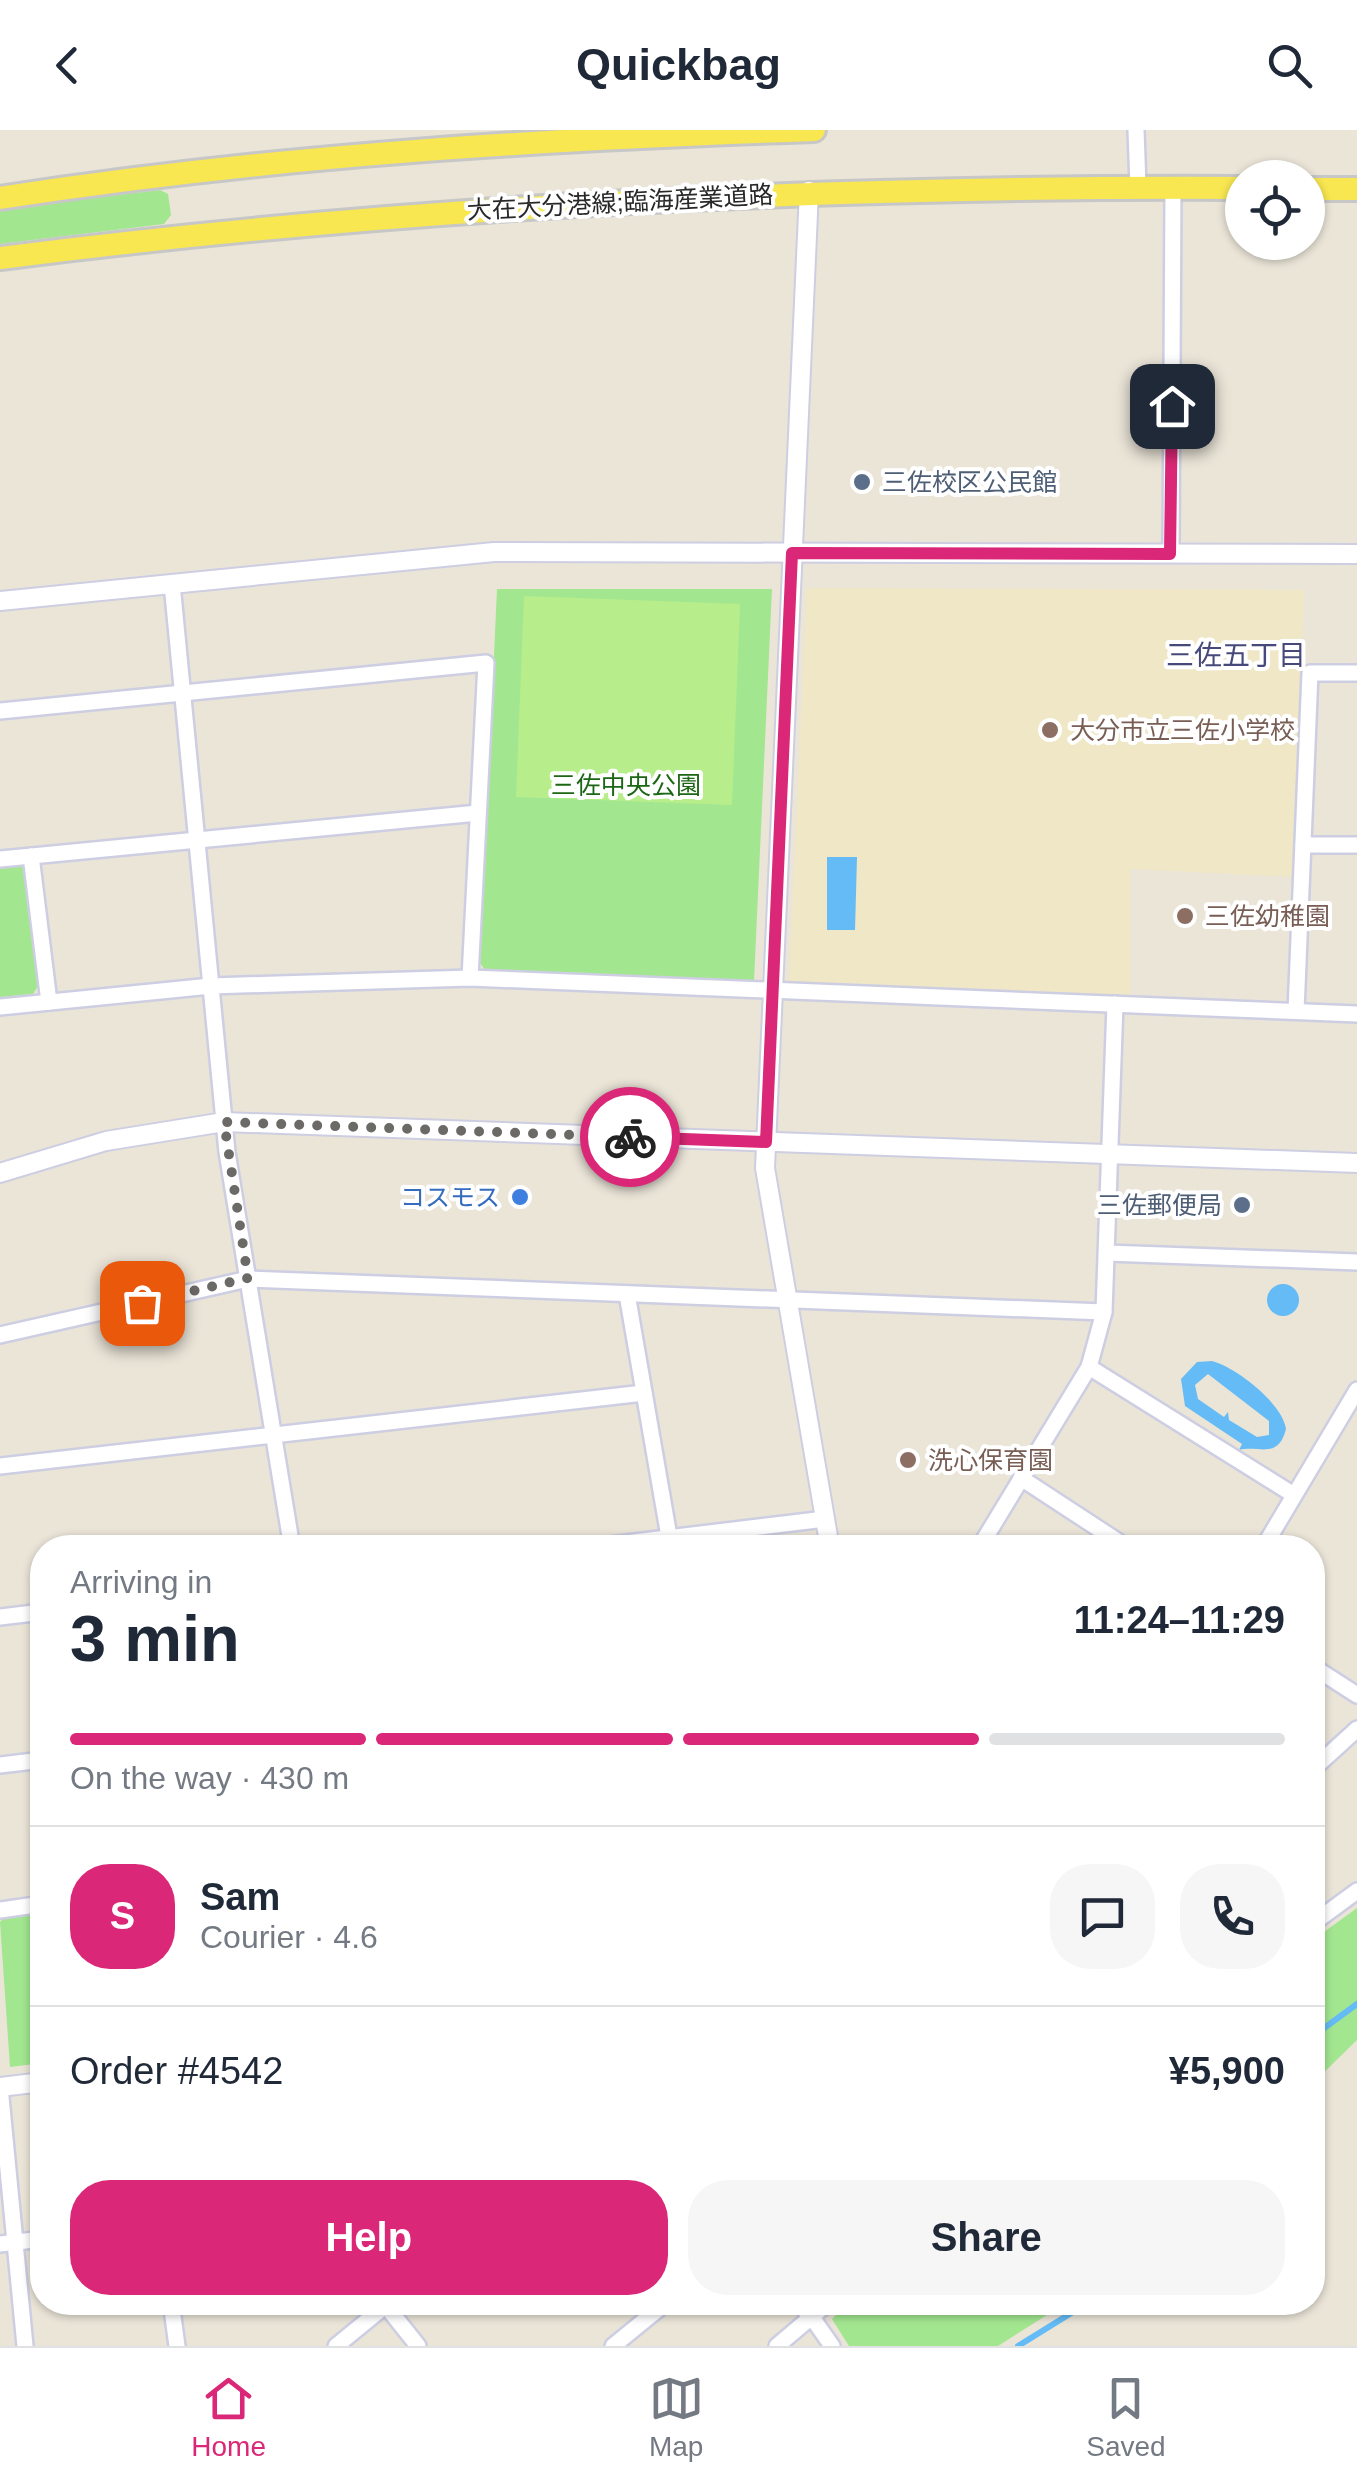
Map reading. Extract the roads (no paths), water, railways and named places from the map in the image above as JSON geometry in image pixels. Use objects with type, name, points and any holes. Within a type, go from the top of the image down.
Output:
[{"type":"main road","points":[[0,198],[119,180],[402,152],[621,136],[814,130]]},
{"type":"main road","name":"大在大分港線;臨海産業道路","points":[[0,258],[217,231],[482,208],[809,191],[1225,188]]},
{"type":"main road","points":[[1325,188],[1357,189]]},
{"type":"street","points":[[1136,130],[1138,188]]},
{"type":"street","points":[[1170,554],[1173,188]]},
{"type":"street","points":[[809,191],[765,1168],[828,1535]]},
{"type":"street","points":[[0,601],[494,552],[1357,554]]},
{"type":"street","points":[[172,584],[224,1122],[290,1535]]},
{"type":"street","points":[[0,711],[486,663],[470,978]]},
{"type":"street","points":[[1296,1011],[1310,674],[1357,673]]},
{"type":"street","points":[[0,858],[478,812]]},
{"type":"street","points":[[1303,845],[1357,845]]},
{"type":"street","points":[[31,856],[50,1002]]},
{"type":"street","points":[[0,1006],[211,986],[470,978],[1357,1014]]},
{"type":"street","points":[[987,1535],[1089,1367],[1104,1312],[1115,1004]]},
{"type":"street","points":[[0,1173],[106,1141],[224,1122],[1357,1163]]},
{"type":"street","points":[[1106,1253],[1357,1262]]},
{"type":"street","points":[[0,1336],[248,1278],[1104,1312]]},
{"type":"street","points":[[627,1294],[670,1535]]},
{"type":"street","points":[[1089,1367],[1294,1495]]},
{"type":"street","points":[[1271,1535],[1357,1390]]},
{"type":"street","points":[[0,1466],[644,1393]]},
{"type":"street","points":[[1021,1478],[1108,1535]]},
{"type":"street","points":[[718,1535],[825,1519]]},
{"type":"street","points":[[0,1617],[30,1613]]},
{"type":"street","points":[[1325,1674],[1357,1695]]},
{"type":"street","points":[[1325,1758],[1357,1729]]},
{"type":"street","points":[[0,1765],[30,1761]]},
{"type":"street","points":[[1325,1914],[1357,1891]]},
{"type":"street","points":[[0,1910],[30,1906]]},
{"type":"street","points":[[25,2346],[8,2243],[0,2087],[30,2083]]},
{"type":"street","points":[[173,2315],[177,2346]]},
{"type":"street","points":[[336,2346],[373,2315]]},
{"type":"street","points":[[394,2315],[418,2346]]},
{"type":"street","points":[[613,2346],[651,2315]]},
{"type":"street","points":[[778,2346],[801,2315]]},
{"type":"street","points":[[810,2315],[832,2346]]},
{"type":"water","points":[[827,857],[857,857],[855,930],[827,930]]},
{"type":"water","points":[[1283,1284],[1294,1289],[1299,1300],[1294,1311],[1283,1316],[1272,1311],[1267,1300],[1272,1289]]},
{"type":"water","points":[[1197,1362],[1222,1365],[1268,1398],[1286,1429],[1278,1445],[1239,1450],[1242,1444],[1185,1406],[1181,1379]],"holes":[[[1208,1374],[1269,1421],[1269,1435],[1257,1437],[1229,1420],[1228,1412],[1224,1417],[1198,1399],[1195,1385]]]},
{"type":"waterway","points":[[1325,2027],[1357,2004]]},
{"type":"waterway","points":[[1018,2346],[1068,2315]]},
{"type":"place","name":"三佐校区公民館","points":[[862,482]]},
{"type":"place","name":"大分市立三佐小学校","points":[[1050,730]]},
{"type":"place","name":"三佐幼稚園","points":[[1185,916]]},
{"type":"place","name":"コスモス","points":[[520,1197]]},
{"type":"place","name":"三佐郵便局","points":[[1242,1205]]},
{"type":"place","name":"洗心保育園","points":[[908,1460]]},
{"type":"district","name":"三佐五丁目","points":[[1236,655]]},
{"type":"park label","name":"三佐中央公園","points":[[626,785]]}]
